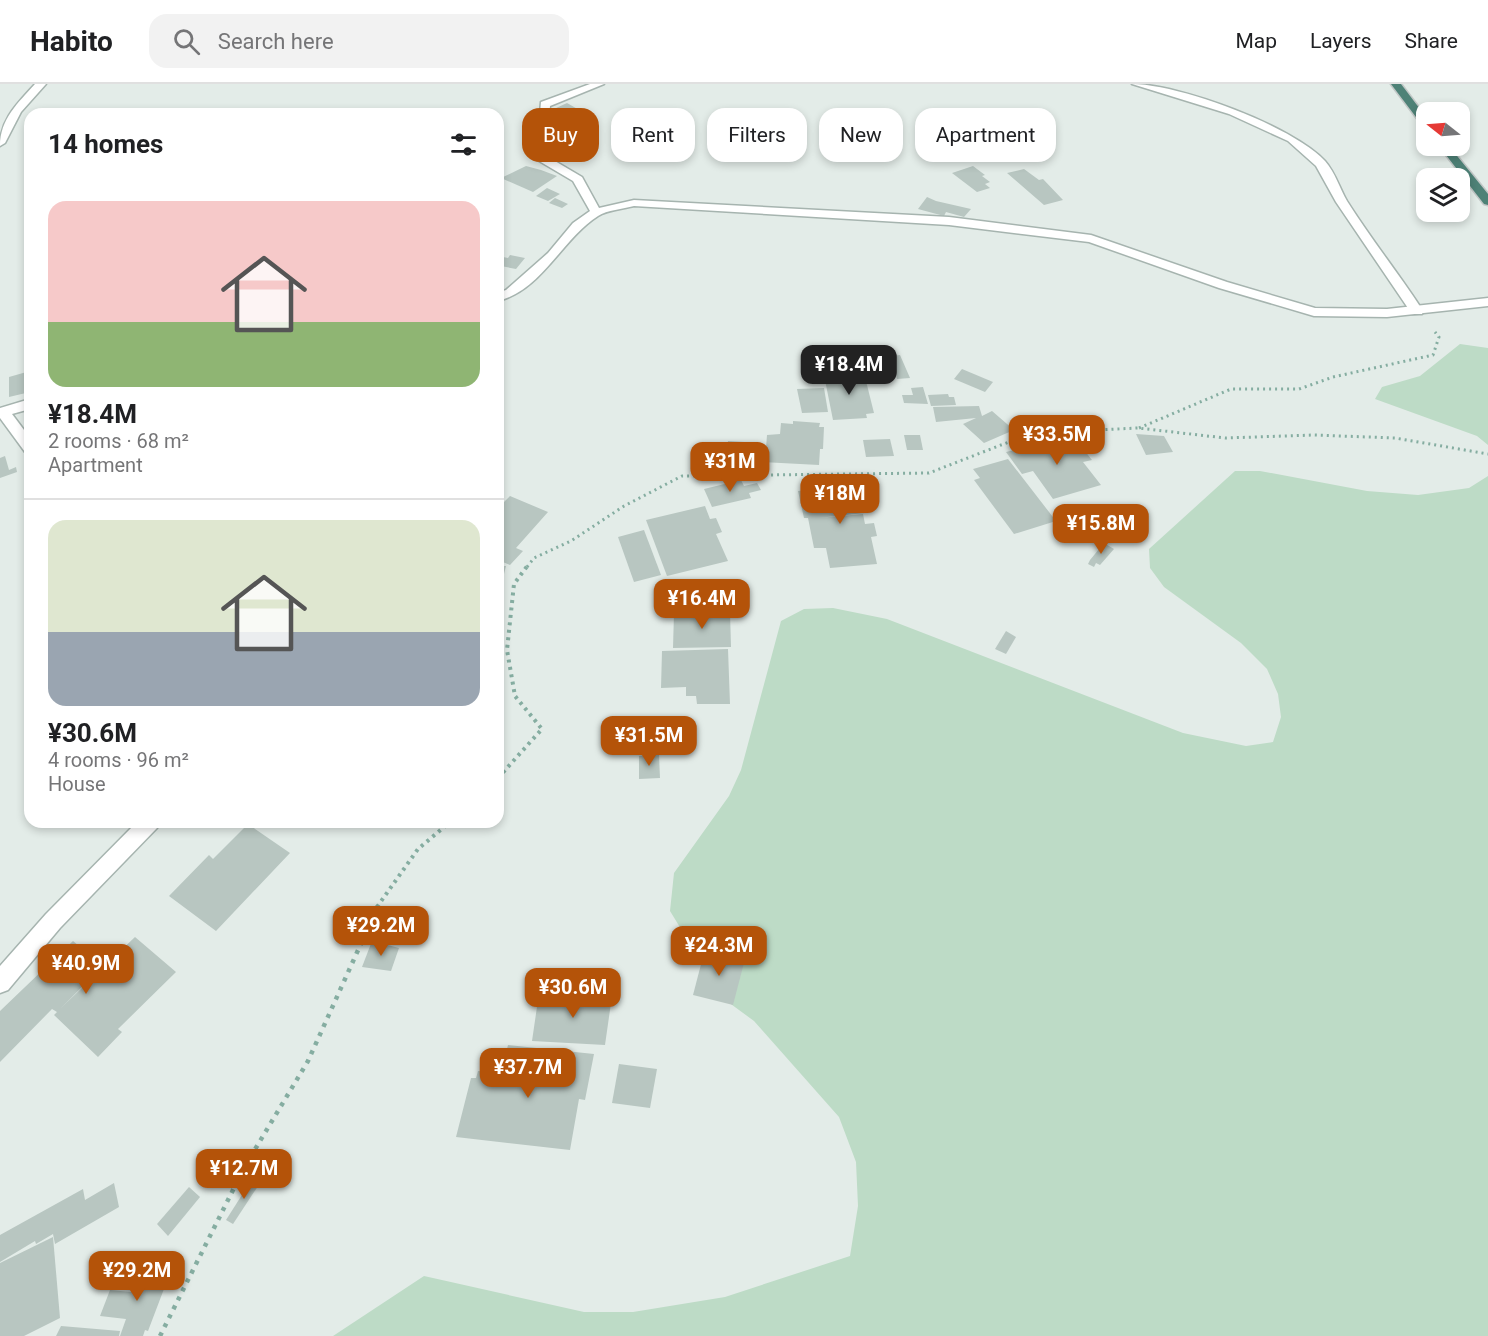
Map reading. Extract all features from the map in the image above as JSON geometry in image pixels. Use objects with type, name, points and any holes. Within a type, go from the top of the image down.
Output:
[{"type":"highway","points":[[1396,84],[1416,110]]},
{"type":"highway","points":[[1411,84],[1411,103]]},
{"type":"highway","points":[[1452,156],[1488,202]]},
{"type":"street","points":[[0,142],[16,111],[40,84]]},
{"type":"street","points":[[596,212],[578,178],[538,156],[536,140],[544,124],[545,104],[599,84]]},
{"type":"street","points":[[1137,84],[1233,112],[1292,139],[1321,164],[1342,202],[1417,311]]},
{"type":"street","points":[[504,295],[511,293],[552,256],[577,226],[596,212],[634,203],[960,223],[1091,239],[1223,285],[1314,312],[1417,311],[1488,302]]},
{"type":"street","points":[[24,406],[2,412],[24,440]]},
{"type":"street","points":[[0,982],[53,921],[144,828]]},
{"type":"path","points":[[1138,428],[1232,390],[1299,389],[1333,377],[1433,355],[1439,338],[1417,311]]},
{"type":"path","points":[[504,771],[542,729],[515,696],[507,650],[514,584],[534,558],[571,541],[624,506],[682,476],[929,473],[1032,433],[1138,428],[1225,438],[1314,435],[1395,438],[1488,454]]},
{"type":"path","points":[[160,1336],[245,1166],[308,1061],[374,911],[418,849],[443,828]]},
{"type":"green space","points":[[1460,344],[1488,348],[1488,445],[1477,436],[1375,399],[1382,387],[1420,376]]},
{"type":"green space","points":[[1235,471],[1260,471],[1367,491],[1418,495],[1469,488],[1488,476],[1488,1336],[333,1336],[424,1276],[584,1312],[633,1312],[725,1297],[850,1256],[858,1206],[856,1162],[839,1117],[754,1021],[724,999],[670,911],[674,873],[729,796],[741,770],[781,621],[804,609],[833,608],[887,619],[1183,733],[1246,746],[1273,742],[1281,717],[1278,694],[1267,669],[1241,643],[1164,587],[1150,568],[1149,549]]},
{"type":"building","points":[[567,103],[576,108],[556,108]]},
{"type":"building","points":[[526,166],[557,176],[533,192],[504,179],[504,177]]},
{"type":"building","points":[[973,166],[985,175],[982,176],[990,182],[985,184],[990,188],[977,192],[952,173]]},
{"type":"building","points":[[1024,169],[1039,180],[1043,179],[1063,200],[1044,205],[1007,173]]},
{"type":"building","points":[[547,188],[560,194],[548,201],[536,196]]},
{"type":"building","points":[[927,197],[971,209],[964,217],[946,212],[944,216],[918,209]]},
{"type":"building","points":[[555,198],[568,204],[562,208],[549,203]]},
{"type":"building","points":[[510,255],[525,258],[516,269],[504,267],[504,257],[508,258]]},
{"type":"building","points":[[900,355],[910,378],[897,379],[896,375],[868,379],[857,361]]},
{"type":"building","points":[[962,369],[993,382],[985,392],[954,379]]},
{"type":"building","points":[[24,373],[24,393],[9,397],[9,377]]},
{"type":"building","points":[[864,373],[874,413],[866,414],[867,418],[833,420],[824,375]]},
{"type":"building","points":[[923,387],[928,404],[904,403],[902,395],[913,395],[911,388]]},
{"type":"building","points":[[824,388],[828,412],[802,413],[797,389]]},
{"type":"building","points":[[948,394],[949,397],[954,397],[956,405],[931,406],[928,395]]},
{"type":"building","points":[[979,406],[982,416],[992,411],[1014,430],[984,443],[963,424],[976,418],[936,422],[933,407]]},
{"type":"building","points":[[793,421],[820,423],[819,427],[824,427],[823,449],[820,449],[819,465],[760,462],[762,448],[766,448],[767,435],[780,434],[781,423],[793,424]]},
{"type":"building","points":[[1136,434],[1164,436],[1173,452],[1146,455]]},
{"type":"building","points":[[904,435],[920,435],[923,450],[907,450]]},
{"type":"building","points":[[1072,435],[1092,460],[1083,462],[1101,485],[1053,499],[1033,471],[1022,474],[1006,452]]},
{"type":"building","points":[[890,439],[894,456],[866,457],[863,440]]},
{"type":"building","points":[[728,441],[744,442],[742,458],[735,458],[734,467],[725,467]]},
{"type":"building","points":[[5,456],[9,470],[16,467],[17,472],[0,478],[0,458]]},
{"type":"building","points":[[1008,459],[1056,521],[1014,534],[974,480],[980,478],[973,469]]},
{"type":"building","points":[[741,480],[744,486],[757,483],[761,490],[749,493],[751,498],[712,507],[704,489]]},
{"type":"building","points":[[857,482],[865,513],[818,518],[863,514],[865,524],[874,523],[877,536],[871,537],[877,564],[830,568],[826,548],[814,548],[808,518],[804,518],[798,491],[833,488],[832,484]]},
{"type":"building","points":[[510,496],[548,512],[516,548],[523,551],[510,565],[504,562],[504,502]]},
{"type":"building","points":[[705,506],[710,519],[716,518],[722,532],[716,534],[728,561],[667,576],[646,520]]},
{"type":"building","points":[[644,530],[661,575],[634,582],[618,537]]},
{"type":"building","points":[[1104,543],[1114,549],[1100,565],[1096,563],[1094,567],[1088,564],[1090,560]]},
{"type":"building","points":[[730,612],[731,647],[673,648],[674,613]]},
{"type":"building","points":[[1006,631],[1016,637],[1006,654],[995,649]]},
{"type":"building","points":[[728,649],[730,704],[697,704],[696,696],[686,696],[686,687],[661,688],[662,651]]},
{"type":"building","points":[[659,755],[660,778],[639,779],[639,756]]},
{"type":"building","points":[[244,828],[254,828],[290,853],[216,931],[169,896],[209,855],[213,859]]},
{"type":"building","points":[[135,937],[176,972],[118,1029],[122,1032],[98,1057],[54,1015],[57,1012],[52,1009],[0,1062],[0,1011],[73,941],[103,966],[61,1008]]},
{"type":"building","points":[[372,941],[399,948],[391,971],[362,967]]},
{"type":"building","points":[[705,949],[745,959],[733,1005],[693,995]]},
{"type":"building","points":[[548,993],[612,996],[605,1045],[532,1041],[538,1000],[547,1000]]},
{"type":"building","points":[[508,1045],[594,1054],[585,1100],[579,1099],[570,1150],[456,1137],[471,1078],[476,1078],[478,1071],[501,1073]]},
{"type":"building","points":[[619,1064],[657,1069],[650,1108],[612,1103]]},
{"type":"building","points":[[254,1176],[262,1180],[233,1224],[226,1220]]},
{"type":"building","points":[[114,1183],[119,1207],[55,1244],[53,1234],[36,1244],[35,1241],[0,1262],[0,1235],[83,1189],[85,1200]]},
{"type":"building","points":[[189,1187],[200,1197],[168,1236],[157,1224]]},
{"type":"building","points":[[53,1237],[60,1318],[24,1336],[0,1336],[0,1263]]},
{"type":"building","points":[[140,1267],[166,1271],[162,1281],[167,1281],[148,1331],[145,1330],[143,1336],[120,1336],[126,1319],[100,1316],[110,1290],[131,1292]]},
{"type":"building","points":[[61,1326],[120,1331],[119,1336],[56,1336]]}]
